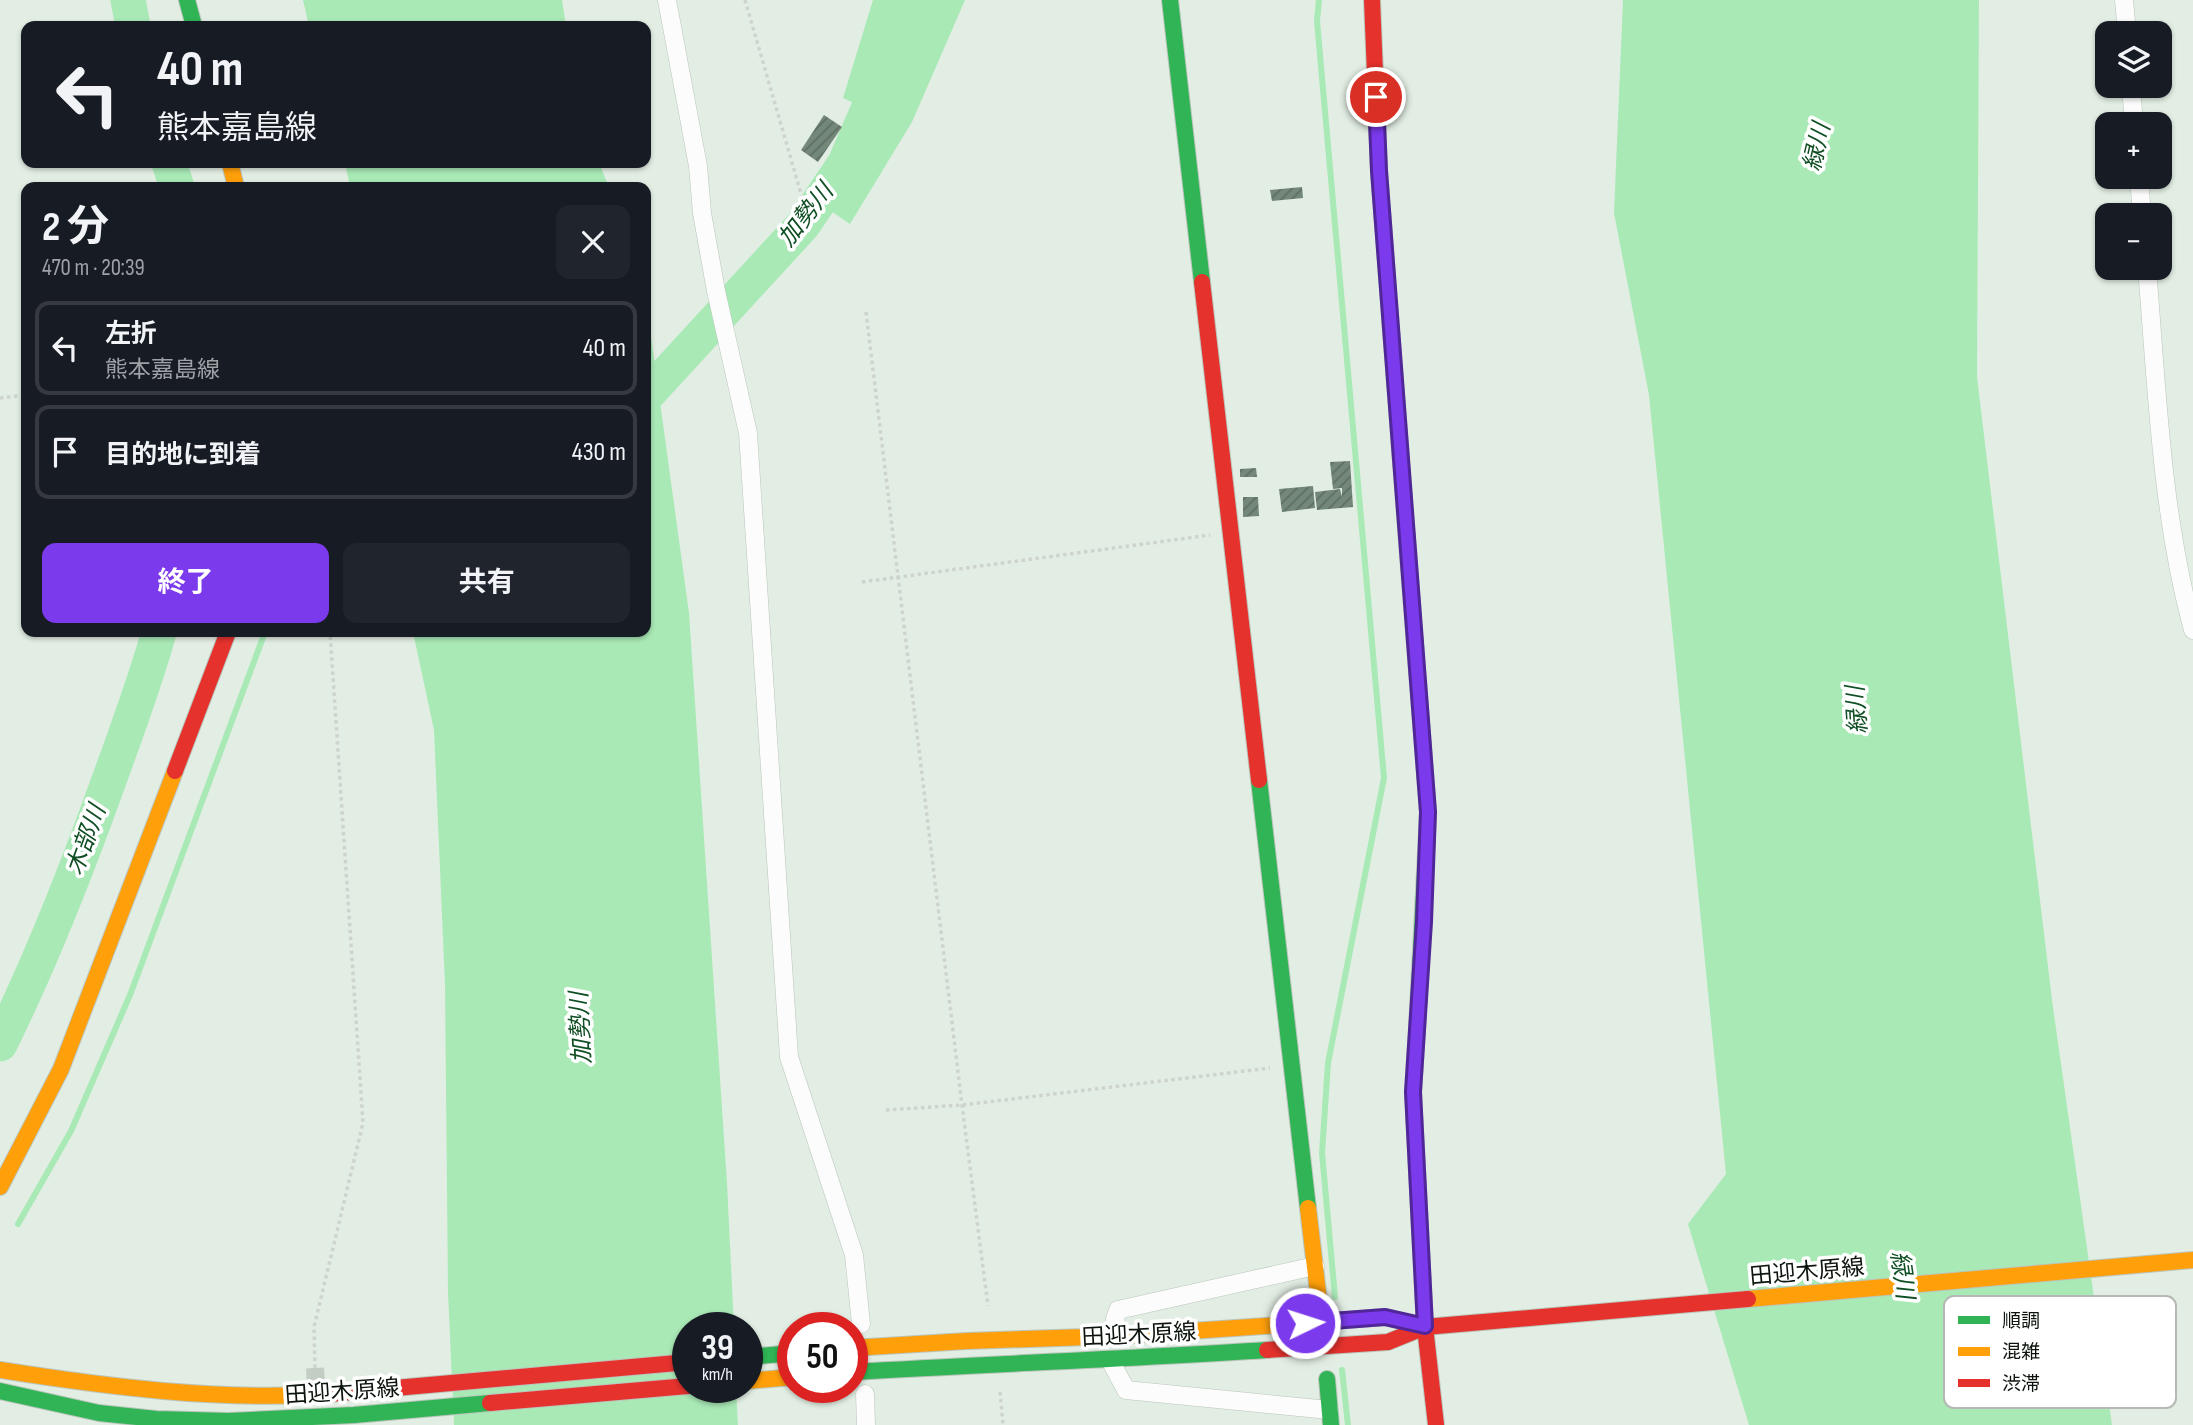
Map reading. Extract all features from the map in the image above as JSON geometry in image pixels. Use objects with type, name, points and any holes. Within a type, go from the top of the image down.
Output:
[{"type":"main road","points":[[187,0],[193,21]]},
{"type":"main road","points":[[1170,0],[1319,1301]]},
{"type":"main road","points":[[1372,0],[1379,171],[1428,812],[1413,1092],[1425,1326],[1436,1425]]},
{"type":"main road","points":[[0,1187],[61,1069],[226,637]]},
{"type":"main road","name":"田迎木原線","points":[[868,1347],[1118,1336],[1385,1317],[1425,1326],[2193,1260]]},
{"type":"main road","name":"田迎木原線","points":[[868,1371],[1110,1360],[1388,1342],[1425,1326]]},
{"type":"main road","name":"田迎木原線","points":[[0,1370],[116,1388],[254,1396],[324,1394],[672,1363]]},
{"type":"main road","points":[[1327,1379],[1330,1418]]},
{"type":"main road","name":"田迎木原線","points":[[0,1391],[99,1413],[156,1419],[296,1419],[672,1387]]},
{"type":"street","points":[[667,0],[698,166],[702,213],[714,278],[748,433],[789,1057],[854,1255],[860,1312]]},
{"type":"street","points":[[2124,0],[2126,21]]},
{"type":"street","points":[[2148,280],[2169,523],[2193,630]]},
{"type":"street","points":[[1118,1336],[1115,1319],[1118,1310],[1315,1266]]},
{"type":"street","points":[[1110,1360],[1126,1390],[1330,1418]]},
{"type":"street","points":[[865,1403],[866,1425]]},
{"type":"path","points":[[745,0],[806,211]]},
{"type":"path","points":[[866,312],[988,1306]]},
{"type":"path","points":[[0,398],[21,396]]},
{"type":"path","points":[[862,582],[1231,532]]},
{"type":"path","points":[[315,1368],[314,1327],[363,1123],[330,637]]},
{"type":"path","points":[[886,1110],[962,1105],[1293,1065]]},
{"type":"path","points":[[1000,1392],[1003,1425]]},
{"type":"water","points":[[303,0],[562,0],[565,21],[308,21]]},
{"type":"water","points":[[873,0],[965,0],[912,122],[850,224],[822,205],[873,128],[871,111],[843,98]]},
{"type":"water","name":"緑川","points":[[1623,0],[1979,0],[1977,377],[2052,1000],[2094,1296],[1944,1296],[1944,1408],[2110,1408],[2112,1425],[1749,1425],[1688,1224],[1726,1174],[1649,395],[1614,213]]},
{"type":"water","points":[[346,168],[601,168],[607,182],[349,182]]},
{"type":"water","points":[[651,336],[689,613],[733,1312],[672,1312],[672,1403],[737,1403],[738,1425],[454,1425],[448,1292],[445,985],[434,730],[414,637],[651,637]]},
{"type":"building","points":[[824,115],[842,127],[818,162],[801,150]]},
{"type":"building","points":[[1302,187],[1303,198],[1272,201],[1270,190]]},
{"type":"building","points":[[1350,461],[1353,507],[1317,510],[1315,492],[1340,489],[1342,497],[1342,488],[1333,489],[1330,462]]},
{"type":"building","points":[[1256,468],[1257,477],[1240,477],[1240,469]]},
{"type":"building","points":[[1313,486],[1315,508],[1282,512],[1279,489]]},
{"type":"building","points":[[1243,497],[1258,497],[1259,516],[1243,517]]},
{"type":"waterway","name":"木部川","points":[[128,0],[132,21]]},
{"type":"waterway","name":"加勢川","points":[[651,391],[803,225],[845,163],[915,0]]},
{"type":"waterway","points":[[1319,0],[1317,21],[1384,778],[1328,1063],[1322,1153],[1335,1297]]},
{"type":"waterway","name":"木部川","points":[[171,168],[175,182]]},
{"type":"waterway","name":"木部川","points":[[0,1044],[71,882],[135,708],[158,637]]},
{"type":"waterway","points":[[18,1224],[71,1131],[130,995],[263,637]]},
{"type":"waterway","points":[[1342,1370],[1348,1425]]},
{"type":"tunnel","points":[[315,1368],[317,1404]]},
{"type":"traffic: fast","points":[[187,0],[193,21]]},
{"type":"traffic: fast","points":[[1170,0],[1202,282]]},
{"type":"traffic: fast","points":[[1409,567],[1428,812],[1417,1029]]},
{"type":"traffic: fast","points":[[1259,780],[1308,1208]]},
{"type":"traffic: fast","points":[[868,1371],[1267,1350]]},
{"type":"traffic: fast","points":[[763,1356],[777,1354]]},
{"type":"traffic: fast","points":[[1327,1379],[1331,1425]]},
{"type":"traffic: fast","points":[[0,1391],[99,1413],[156,1419],[228,1421],[354,1415],[490,1403]]},
{"type":"traffic: slow","points":[[231,168],[235,182]]},
{"type":"traffic: slow","points":[[0,1187],[61,1069],[175,771]]},
{"type":"traffic: slow","points":[[1308,1208],[1319,1301]]},
{"type":"traffic: slow","points":[[1748,1299],[2193,1260]]},
{"type":"traffic: slow","points":[[868,1347],[1118,1336],[1279,1325]]},
{"type":"traffic: slow","points":[[0,1370],[163,1391],[246,1396],[328,1394]]},
{"type":"traffic: slow","points":[[763,1380],[777,1378]]},
{"type":"traffic: jam","points":[[1372,0],[1379,171],[1409,567]]},
{"type":"traffic: jam","points":[[1202,282],[1259,780]]},
{"type":"traffic: jam","points":[[175,771],[226,637]]},
{"type":"traffic: jam","points":[[1417,1029],[1413,1092],[1425,1327],[1436,1425]]},
{"type":"traffic: jam","points":[[1267,1350],[1388,1342],[1425,1327],[1748,1299]]},
{"type":"traffic: jam","points":[[1279,1325],[1385,1317],[1425,1327]]},
{"type":"traffic: jam","points":[[328,1394],[672,1363]]},
{"type":"traffic: jam","points":[[490,1403],[672,1387]]},
{"type":"route","points":[[1305,1323],[1385,1317],[1425,1326],[1413,1092],[1428,812],[1379,171],[1376,97]]}]
